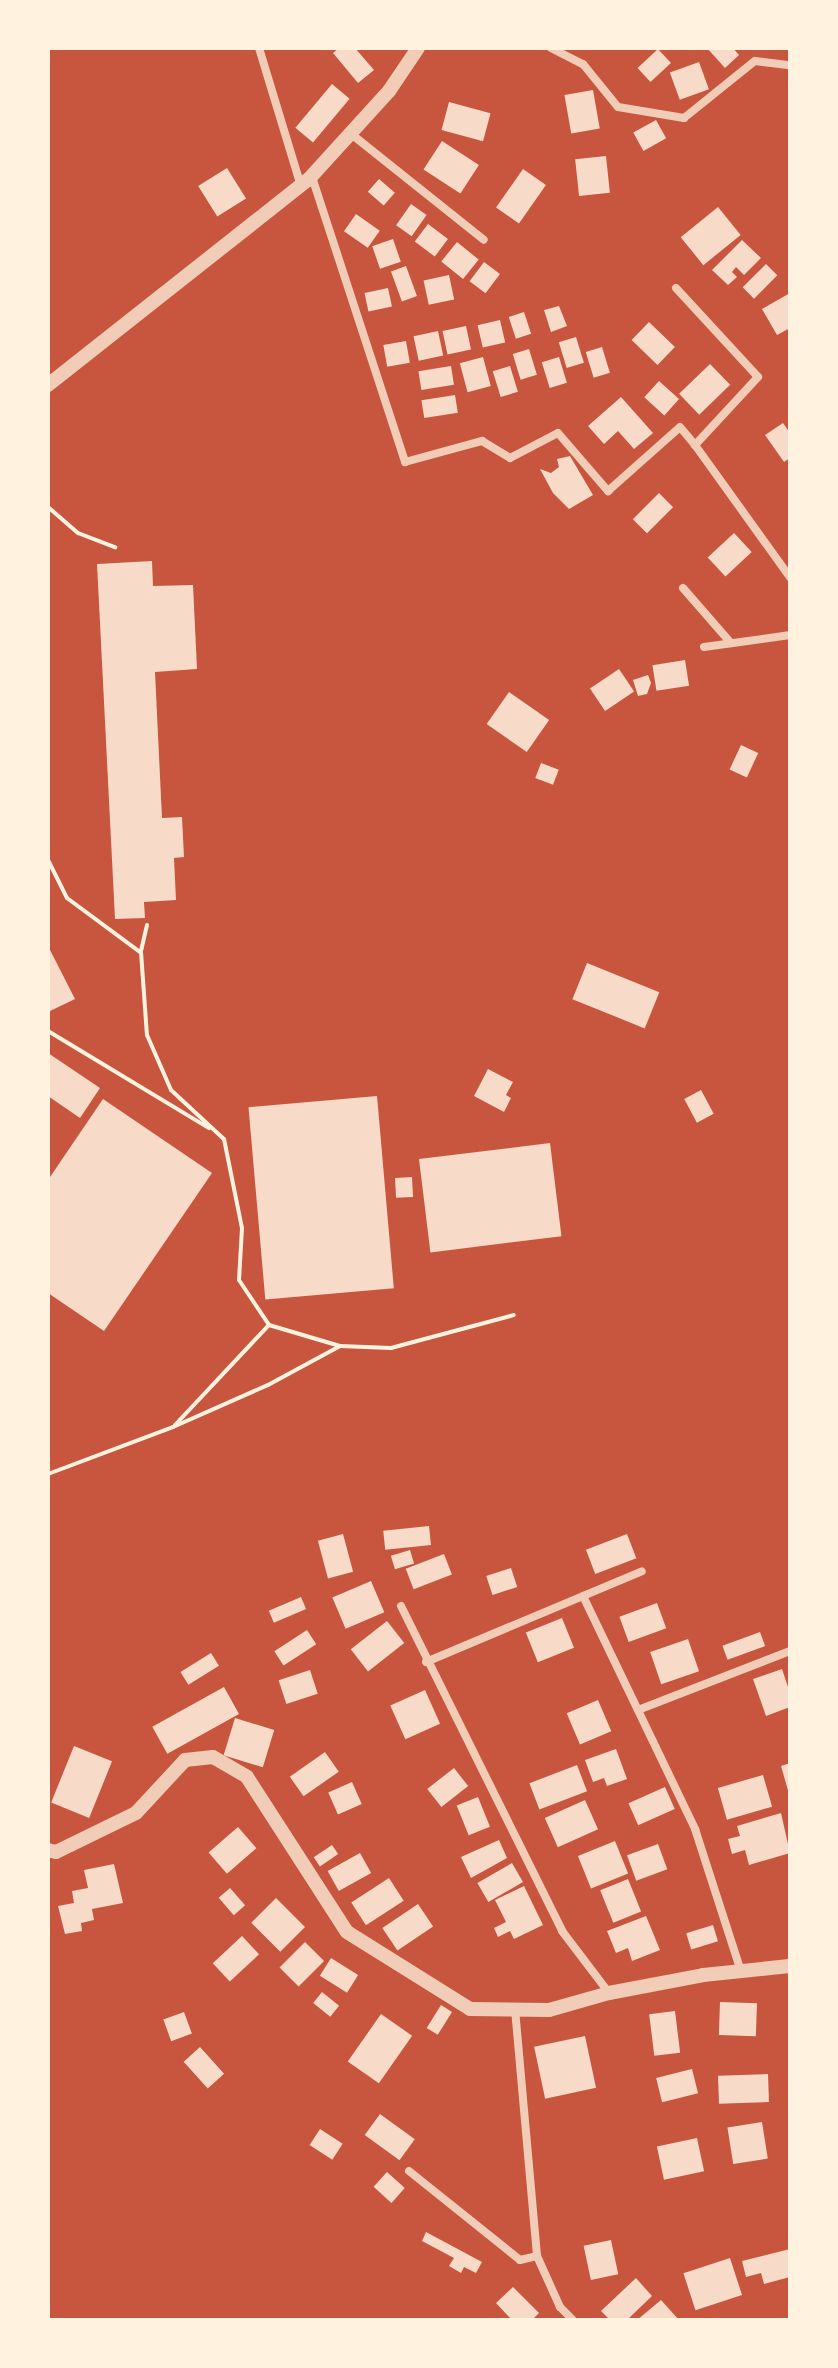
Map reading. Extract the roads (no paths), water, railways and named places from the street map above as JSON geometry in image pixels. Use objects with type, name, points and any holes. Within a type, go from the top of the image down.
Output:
[{"type":"street","points":[[259,48],[405,462],[482,441],[510,458],[558,433],[608,491],[680,427],[790,577]]},
{"type":"street","points":[[48,385],[306,181],[389,91],[418,48]]},
{"type":"street","points":[[551,48],[583,64],[618,107],[684,118],[755,61],[790,65]]},
{"type":"street","points":[[350,133],[484,240]]},
{"type":"street","points":[[676,288],[758,377],[695,445]]},
{"type":"street","points":[[683,588],[731,643]]},
{"type":"street","points":[[704,647],[790,635]]},
{"type":"street","points":[[426,1662],[642,1571]]},
{"type":"street","points":[[583,1596],[695,1829],[741,1971]]},
{"type":"street","points":[[401,1606],[426,1662],[471,1743],[562,1931],[609,1993]]},
{"type":"street","points":[[638,1710],[790,1651]]},
{"type":"street","points":[[48,1850],[56,1852],[136,1813],[185,1760],[213,1757],[247,1777],[347,1932],[470,2009],[549,2010],[609,1993],[790,1966]]},
{"type":"street","points":[[515,2009],[537,2256],[560,2307],[573,2320]]},
{"type":"street","points":[[409,2171],[520,2260],[537,2256]]}]
